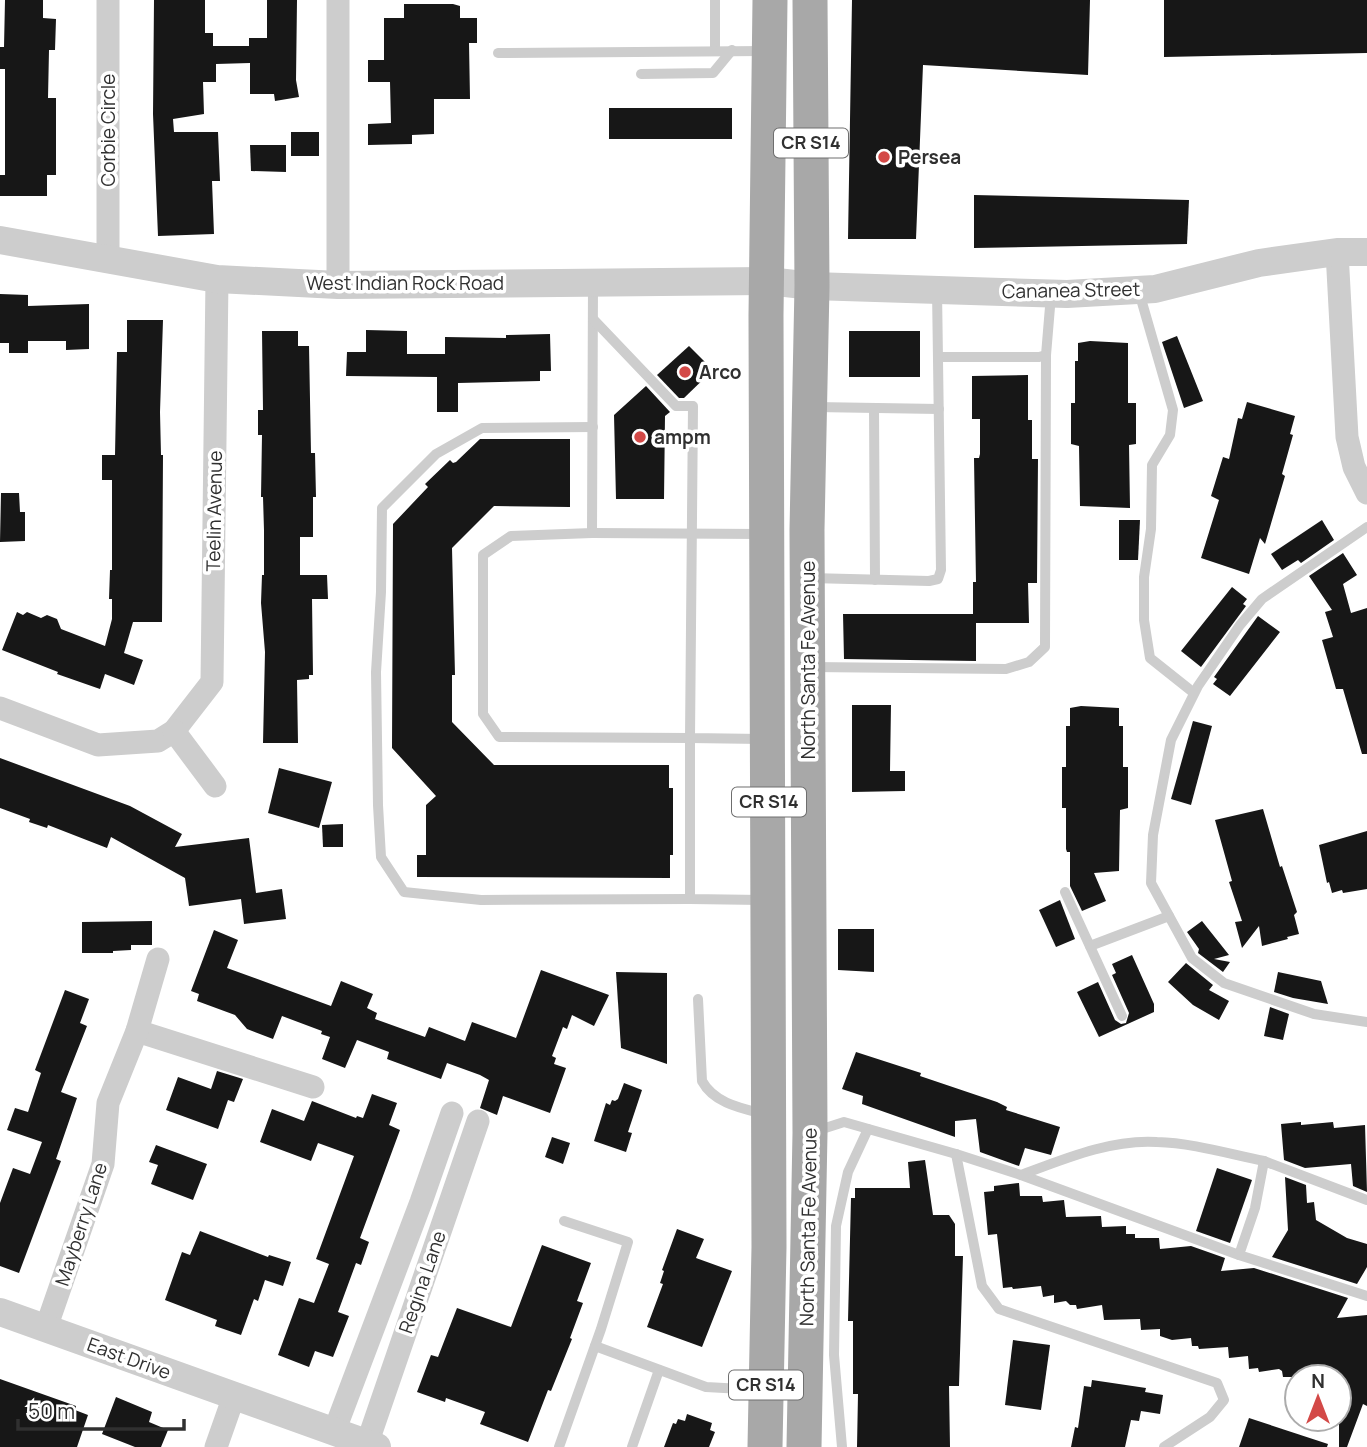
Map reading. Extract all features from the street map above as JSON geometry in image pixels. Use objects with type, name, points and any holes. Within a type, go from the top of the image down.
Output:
[{"type":"main road","name":"North Santa Fe Avenue","points":[[765,1447],[769,1116],[766,316],[769,0]]},
{"type":"main road","name":"North Santa Fe Avenue","points":[[804,1447],[810,1133],[807,578],[812,286],[810,0]]},
{"type":"street","name":"Corbie Circle","points":[[108,0],[108,261]]},
{"type":"street","points":[[338,0],[338,285]]},
{"type":"street","name":"West Indian Rock Road","points":[[0,240],[217,279],[338,285],[768,281],[812,286]]},
{"type":"street","points":[[1337,252],[1347,437],[1360,466],[1367,493]]},
{"type":"street","name":"Cananea Street","points":[[812,286],[1051,294],[1138,290],[1154,289],[1259,263],[1337,252],[1367,252]]},
{"type":"street","name":"Teelin Avenue","points":[[174,731],[212,682],[217,279]]},
{"type":"street","points":[[0,708],[99,745],[158,741],[174,731],[215,786]]},
{"type":"street","name":"Mayberry Lane","points":[[46,1328],[103,1164],[108,1103],[137,1031],[158,959]]},
{"type":"street","points":[[137,1031],[313,1087]]},
{"type":"street","points":[[334,1432],[452,1113]]},
{"type":"street","name":"Regina Lane","points":[[372,1445],[478,1121]]},
{"type":"street","name":"East Drive","points":[[0,1311],[372,1445]]},
{"type":"street","points":[[216,1447],[234,1396]]},
{"type":"lane","points":[[715,0],[715,51]]},
{"type":"lane","points":[[641,74],[713,72],[732,50]]},
{"type":"lane","points":[[499,52],[769,51]]},
{"type":"lane","points":[[592,533],[593,283]]},
{"type":"lane","points":[[807,578],[938,579],[937,290]]},
{"type":"lane","points":[[1138,290],[1173,410],[1170,435],[1152,465],[1151,529],[1144,577],[1144,620],[1150,658],[1194,693]]},
{"type":"lane","points":[[808,667],[1006,669],[1029,662],[1045,647],[1046,355],[1051,294]]},
{"type":"lane","points":[[593,319],[676,406],[693,406],[690,899]]},
{"type":"lane","points":[[938,357],[1046,355]]},
{"type":"lane","points":[[810,407],[939,409]]},
{"type":"lane","points":[[874,408],[875,580]]},
{"type":"lane","points":[[593,428],[482,428],[436,454],[382,508],[376,672],[381,858],[404,892],[481,900],[769,900]]},
{"type":"lane","points":[[1367,527],[1262,599],[1240,625],[1194,693],[1171,740],[1153,835],[1151,883],[1192,958],[1224,983],[1314,1014],[1367,1022]]},
{"type":"lane","points":[[767,534],[592,533],[511,536],[483,555],[483,714],[499,737],[768,739]]},
{"type":"lane","points":[[1065,892],[1122,1016]]},
{"type":"lane","points":[[1090,946],[1169,916]]},
{"type":"lane","points":[[698,999],[702,1081],[707,1090],[731,1105],[769,1116]]},
{"type":"lane","points":[[810,1133],[844,1122],[956,1154],[1021,1175],[1238,1255],[1367,1296]]},
{"type":"lane","points":[[842,1447],[834,1355],[836,1226],[848,1172],[868,1129]]},
{"type":"lane","points":[[1021,1175],[1061,1160],[1117,1145],[1156,1141],[1264,1161],[1367,1200]]},
{"type":"lane","points":[[956,1154],[982,1286],[999,1309],[1217,1383],[1224,1400],[1210,1417],[1164,1447]]},
{"type":"lane","points":[[1238,1255],[1255,1208],[1264,1161]]},
{"type":"lane","points":[[564,1221],[628,1242],[560,1445],[574,1447]]},
{"type":"lane","points":[[595,1346],[706,1387],[766,1391]]},
{"type":"lane","points":[[632,1447],[659,1370]]},
{"type":"building","points":[[5,0],[43,0],[43,18],[56,19],[55,50],[49,50],[48,98],[56,98],[56,175],[47,175],[47,196],[0,196],[0,175],[5,175],[5,69],[0,69],[0,47],[4,47]]},
{"type":"building","points":[[154,0],[205,0],[205,33],[213,33],[213,46],[249,46],[249,38],[267,38],[267,0],[297,0],[296,80],[299,97],[275,101],[274,94],[250,94],[250,63],[216,64],[216,82],[203,82],[204,114],[173,119],[174,132],[218,132],[220,181],[212,181],[214,234],[158,236],[153,114]]},
{"type":"building","name":"Persea","points":[[852,0],[1090,0],[1088,75],[923,65],[916,239],[848,239]]},
{"type":"building","points":[[1164,0],[1367,0],[1367,53],[1164,57]]},
{"type":"building","points":[[404,4],[453,4],[460,6],[460,18],[477,18],[477,43],[469,43],[470,99],[434,99],[434,134],[412,135],[412,144],[368,145],[368,124],[391,123],[390,82],[368,82],[368,60],[384,60],[384,18],[404,18]]},
{"type":"building","points":[[609,108],[732,108],[732,139],[609,139]]},
{"type":"building","points":[[291,132],[319,132],[319,156],[291,156]]},
{"type":"building","points":[[250,145],[286,145],[286,172],[251,171]]},
{"type":"building","name":"Persea","points":[[974,195],[1189,200],[1187,244],[974,248]]},
{"type":"building","points":[[0,294],[28,295],[28,306],[89,304],[89,349],[66,350],[66,341],[28,341],[28,353],[9,353],[9,343],[0,343]]},
{"type":"building","points":[[127,320],[163,320],[160,412],[163,455],[162,622],[133,622],[124,653],[143,660],[134,685],[105,674],[100,689],[2,650],[17,612],[23,615],[27,612],[41,618],[47,615],[57,619],[61,629],[105,646],[112,619],[112,599],[109,599],[112,570],[112,480],[102,480],[102,455],[115,455],[117,352],[127,352]]},
{"type":"building","points":[[366,330],[407,331],[407,354],[445,354],[445,337],[506,338],[506,335],[550,334],[551,371],[540,371],[540,381],[458,383],[458,412],[437,412],[437,377],[346,376],[347,352],[366,352]]},
{"type":"building","points":[[262,331],[298,331],[298,346],[309,346],[311,453],[315,453],[316,497],[313,497],[313,537],[300,537],[300,575],[327,575],[328,599],[312,599],[313,675],[309,675],[309,679],[297,680],[298,743],[263,743],[265,652],[261,603],[264,530],[261,497],[262,435],[258,435],[258,410],[263,410]]},
{"type":"building","points":[[849,331],[920,331],[920,377],[849,377]]},
{"type":"building","points":[[1177,336],[1203,401],[1184,408],[1162,342]]},
{"type":"building","points":[[1078,343],[1128,343],[1128,403],[1136,403],[1136,444],[1129,445],[1130,508],[1080,506],[1079,446],[1071,444],[1071,403],[1075,403]]},
{"type":"building","name":"Arco","points":[[689,346],[713,370],[684,398],[679,398],[657,375]]},
{"type":"building","points":[[1028,375],[1028,420],[1032,420],[1032,459],[1038,459],[1037,583],[1028,583],[1029,623],[976,623],[976,661],[844,659],[843,614],[973,614],[973,582],[976,582],[974,458],[979,458],[980,454],[980,419],[972,419],[972,376]]},
{"type":"building","name":"ampm","points":[[646,386],[670,412],[665,416],[664,499],[616,499],[614,415]]},
{"type":"building","points":[[1247,402],[1295,416],[1290,434],[1293,435],[1282,474],[1285,476],[1265,544],[1260,538],[1249,574],[1201,558],[1219,500],[1211,496],[1223,457],[1229,459],[1238,418],[1242,419]]},
{"type":"building","points":[[480,439],[570,439],[570,507],[494,506],[452,548],[455,675],[452,675],[452,722],[494,765],[669,765],[669,788],[673,788],[673,855],[670,855],[670,878],[417,877],[417,855],[426,855],[426,805],[436,796],[392,748],[393,524],[428,487],[425,484],[450,460],[456,462]]},
{"type":"building","points":[[1,493],[19,493],[20,512],[25,512],[25,541],[0,542]]},
{"type":"building","points":[[1119,520],[1140,520],[1138,560],[1119,560]]},
{"type":"building","points":[[1322,520],[1334,540],[1301,563],[1298,560],[1282,570],[1271,554]]},
{"type":"building","points":[[1343,553],[1357,575],[1343,584],[1351,613],[1367,608],[1367,754],[1362,754],[1343,689],[1336,689],[1322,640],[1333,637],[1325,612],[1332,610],[1309,576]]},
{"type":"building","points":[[1232,587],[1247,599],[1243,604],[1246,606],[1201,667],[1181,651]]},
{"type":"building","points":[[1258,616],[1280,632],[1230,696],[1213,684],[1217,679],[1214,677]]},
{"type":"building","points":[[852,705],[891,705],[890,771],[905,771],[905,791],[852,792]]},
{"type":"building","points":[[1070,708],[1119,708],[1119,726],[1123,726],[1123,767],[1128,767],[1128,808],[1120,810],[1119,871],[1094,873],[1106,901],[1082,911],[1070,886],[1066,808],[1062,808],[1066,726],[1070,726]]},
{"type":"building","points":[[1193,721],[1212,726],[1191,805],[1171,799]]},
{"type":"building","points":[[0,758],[130,806],[182,834],[175,847],[249,838],[256,893],[282,889],[286,919],[244,924],[241,899],[189,906],[185,878],[111,837],[107,848],[48,825],[47,828],[29,822],[30,819],[0,808]]},
{"type":"building","points":[[279,768],[332,782],[319,828],[268,813]]},
{"type":"building","points":[[1263,809],[1297,912],[1294,915],[1299,934],[1262,946],[1259,926],[1242,948],[1235,922],[1242,921],[1229,882],[1232,881],[1215,820]]},
{"type":"building","points":[[343,824],[343,847],[323,847],[322,825]]},
{"type":"building","points":[[1367,831],[1367,889],[1332,893],[1329,882],[1327,883],[1319,845]]},
{"type":"building","points":[[1060,900],[1075,939],[1056,947],[1039,910]]},
{"type":"building","points":[[152,921],[152,945],[131,945],[131,950],[113,953],[82,953],[82,922]]},
{"type":"building","points":[[1202,921],[1229,955],[1214,959],[1230,962],[1223,972],[1198,953],[1199,949],[1187,932]]},
{"type":"building","points":[[838,929],[874,929],[874,972],[838,970]]},
{"type":"building","points":[[214,930],[238,940],[227,968],[331,1006],[341,981],[373,994],[367,1008],[377,1013],[375,1019],[425,1037],[429,1027],[465,1041],[472,1022],[516,1038],[541,970],[609,995],[594,1026],[572,1015],[567,1029],[563,1027],[552,1056],[556,1058],[554,1064],[566,1068],[550,1113],[503,1096],[497,1115],[480,1108],[489,1080],[480,1075],[447,1063],[441,1079],[387,1059],[389,1052],[357,1040],[345,1068],[322,1059],[330,1037],[321,1034],[322,1031],[282,1016],[273,1039],[247,1029],[235,1015],[197,1001],[199,994],[191,991]]},
{"type":"building","points":[[1132,955],[1154,1004],[1154,1012],[1099,1037],[1077,992],[1098,982],[1115,1020],[1121,1024],[1126,1023],[1129,1013],[1112,975],[1116,973],[1112,964]]},
{"type":"building","points":[[1186,963],[1213,985],[1209,990],[1229,1001],[1219,1020],[1193,1005],[1168,982]]},
{"type":"building","points":[[616,972],[667,973],[667,1064],[621,1048]]},
{"type":"building","points":[[1278,972],[1321,981],[1328,1004],[1274,992]]},
{"type":"building","points":[[65,990],[89,999],[80,1023],[87,1026],[61,1092],[77,1098],[56,1159],[61,1161],[19,1273],[0,1266],[0,1203],[13,1168],[30,1174],[42,1142],[7,1130],[15,1108],[28,1112],[41,1073],[35,1070]]},
{"type":"building","points":[[1270,1007],[1289,1014],[1283,1040],[1264,1036]]},
{"type":"building","points":[[856,1052],[921,1073],[920,1076],[997,1102],[1007,1107],[1006,1110],[1060,1127],[1051,1155],[1025,1148],[1019,1166],[980,1152],[976,1119],[955,1121],[955,1137],[862,1104],[863,1096],[842,1089]]},
{"type":"building","points":[[217,1071],[243,1079],[234,1102],[228,1100],[218,1129],[166,1110],[178,1077],[211,1089]]},
{"type":"building","points":[[624,1083],[642,1090],[628,1132],[632,1133],[626,1152],[594,1141],[606,1103],[610,1105],[612,1100],[618,1099]]},
{"type":"building","points":[[372,1094],[397,1103],[389,1125],[400,1130],[360,1238],[369,1242],[361,1265],[356,1263],[338,1312],[349,1316],[333,1357],[315,1351],[309,1367],[278,1355],[299,1298],[314,1303],[329,1264],[316,1259],[354,1156],[318,1143],[311,1161],[260,1142],[272,1109],[304,1121],[312,1101],[356,1118],[363,1118]]},
{"type":"building","points":[[1301,1122],[1301,1125],[1333,1122],[1334,1128],[1365,1125],[1367,1192],[1353,1186],[1351,1164],[1305,1168],[1284,1160],[1281,1124]]},
{"type":"building","points":[[552,1137],[570,1143],[563,1164],[545,1157]]},
{"type":"building","points":[[156,1145],[207,1164],[193,1200],[151,1184],[158,1165],[149,1162]]},
{"type":"building","points":[[925,1160],[933,1215],[949,1215],[955,1224],[955,1256],[963,1256],[959,1386],[949,1386],[950,1447],[857,1447],[858,1394],[853,1394],[853,1321],[848,1321],[851,1198],[855,1198],[855,1188],[910,1188],[908,1162]]},
{"type":"building","points":[[1217,1168],[1252,1180],[1230,1243],[1196,1231]]},
{"type":"building","points":[[1285,1177],[1306,1185],[1307,1203],[1314,1202],[1316,1220],[1347,1238],[1367,1244],[1367,1267],[1357,1284],[1272,1257],[1288,1230]]},
{"type":"building","points":[[1019,1183],[1020,1196],[1042,1196],[1043,1202],[1064,1200],[1066,1217],[1101,1216],[1102,1227],[1126,1226],[1126,1234],[1135,1234],[1135,1238],[1159,1238],[1160,1249],[1191,1246],[1225,1258],[1221,1271],[1254,1268],[1348,1298],[1337,1318],[1367,1315],[1367,1406],[1363,1404],[1353,1431],[1353,1363],[1283,1363],[1283,1377],[1279,1369],[1259,1372],[1258,1368],[1249,1369],[1248,1356],[1229,1358],[1228,1347],[1199,1349],[1198,1346],[1192,1346],[1191,1338],[1172,1340],[1160,1336],[1160,1329],[1141,1330],[1140,1319],[1104,1320],[1102,1305],[1077,1309],[1076,1305],[1070,1305],[1066,1301],[1054,1303],[1054,1295],[1043,1297],[1041,1286],[1003,1288],[997,1234],[988,1235],[984,1192],[994,1191],[994,1186]]},
{"type":"building","points":[[677,1229],[704,1239],[696,1258],[732,1271],[702,1347],[647,1327],[663,1284],[660,1283],[664,1271],[662,1270]]},
{"type":"building","points":[[200,1231],[268,1257],[269,1255],[291,1262],[283,1286],[265,1280],[258,1301],[254,1299],[241,1335],[215,1326],[217,1320],[165,1300],[182,1252],[190,1255]]},
{"type":"building","points":[[542,1245],[591,1263],[577,1301],[583,1303],[570,1338],[572,1339],[528,1442],[480,1424],[485,1412],[446,1398],[445,1402],[417,1392],[431,1355],[438,1357],[457,1308],[511,1327]]},
{"type":"building","points":[[1013,1340],[1050,1345],[1041,1410],[1005,1405]]},
{"type":"building","points":[[0,1379],[76,1406],[75,1410],[88,1415],[77,1447],[0,1447]]},
{"type":"building","points":[[1092,1380],[1146,1388],[1145,1392],[1163,1395],[1160,1414],[1141,1411],[1139,1421],[1131,1420],[1125,1447],[1071,1447],[1075,1427],[1078,1428],[1084,1386],[1091,1387]]},
{"type":"building","points":[[116,1397],[152,1412],[149,1422],[168,1430],[161,1447],[135,1447],[102,1434]]},
{"type":"building","points":[[687,1414],[712,1423],[710,1430],[715,1432],[709,1447],[664,1447],[673,1423],[676,1424],[678,1419],[685,1421]]},
{"type":"building","points":[[1249,1418],[1283,1429],[1283,1433],[1295,1433],[1328,1444],[1327,1447],[1239,1447]]},
{"type":"building","points":[[1339,1433],[1352,1433],[1347,1447],[1339,1447]]},
{"type":"place","name":"Persea","points":[[884,157]]},
{"type":"place","name":"Arco","points":[[685,372]]},
{"type":"place","name":"ampm","points":[[640,437]]}]
